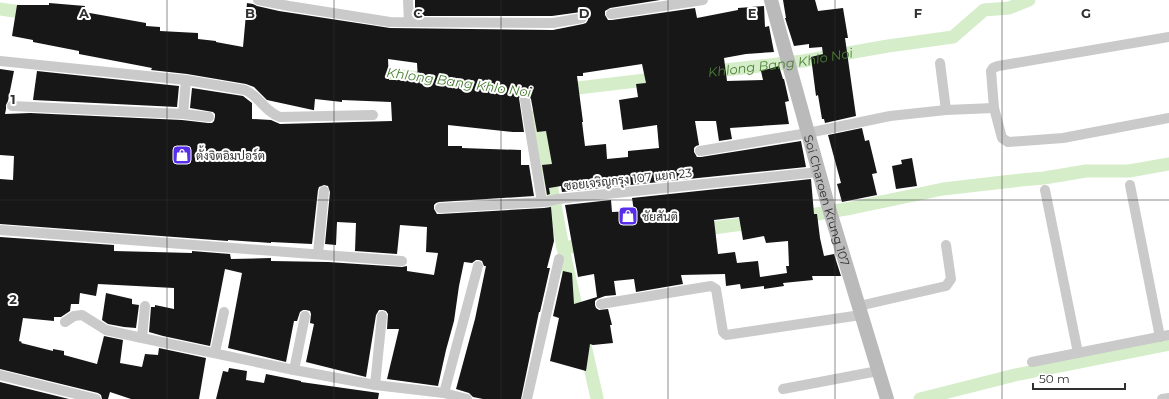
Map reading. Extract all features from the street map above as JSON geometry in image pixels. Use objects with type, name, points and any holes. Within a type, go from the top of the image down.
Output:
[{"type":"street","points":[[258,0],[297,8],[390,22],[553,23],[582,18]]},
{"type":"street","points":[[408,0],[409,22]]},
{"type":"street","points":[[611,14],[702,0]]},
{"type":"street","name":"Soi Charoen Krung 107","points":[[771,0],[830,210],[887,399]]},
{"type":"street","points":[[1169,37],[998,66],[993,68],[991,71],[994,108],[1002,138],[1008,142],[1063,138],[1169,118]]},
{"type":"street","points":[[0,61],[186,80],[245,90],[252,93],[270,112],[280,117],[374,115]]},
{"type":"street","points":[[940,63],[946,110]]},
{"type":"street","points":[[183,114],[186,80]]},
{"type":"street","points":[[524,100],[543,202]]},
{"type":"street","points":[[12,106],[183,114],[208,117]]},
{"type":"street","points":[[700,151],[808,133],[890,116],[946,110],[994,108]]},
{"type":"street","name":"ซอยเจริญกรุง 107 แยก 23","points":[[440,208],[543,202],[819,172]]},
{"type":"street","points":[[1032,362],[1165,336],[1130,185]]},
{"type":"street","points":[[318,254],[324,190]]},
{"type":"street","points":[[1045,190],[1078,352]]},
{"type":"street","points":[[0,230],[402,261]]},
{"type":"street","points":[[601,304],[711,286],[716,288],[722,332],[726,335],[860,310],[946,286],[951,279],[946,245]]},
{"type":"street","points":[[527,399],[559,259]]},
{"type":"street","points":[[444,393],[478,266]]},
{"type":"street","points":[[142,338],[145,306]]},
{"type":"street","points":[[215,352],[224,312]]},
{"type":"street","points":[[65,322],[74,316],[82,315],[106,330],[142,338],[215,352],[294,370],[375,385],[444,393],[467,399]]},
{"type":"street","points":[[294,370],[305,316]]},
{"type":"street","points":[[375,385],[382,316]]},
{"type":"street","points":[[783,389],[878,370]]},
{"type":"street","points":[[0,375],[63,395],[96,399]]},
{"type":"street","points":[[1162,399],[1169,398]]},
{"type":"building","points":[[415,0],[660,0],[610,8],[605,11],[605,15],[608,20],[695,8],[697,18],[738,10],[738,8],[764,6],[765,27],[769,26],[774,52],[746,54],[724,58],[727,81],[763,80],[761,71],[779,66],[784,79],[789,101],[785,102],[789,124],[730,128],[732,139],[719,141],[716,121],[695,121],[699,145],[694,148],[694,152],[697,157],[701,157],[801,141],[806,167],[562,192],[561,186],[549,188],[550,194],[547,195],[542,165],[552,164],[546,131],[537,132],[531,99],[528,94],[521,95],[519,98],[524,132],[448,125],[448,146],[462,146],[462,148],[521,150],[521,165],[529,165],[534,196],[439,202],[434,205],[434,209],[437,214],[551,207],[554,241],[547,268],[550,268],[539,312],[521,399],[483,399],[473,397],[469,393],[456,389],[475,319],[486,266],[484,266],[482,261],[479,260],[472,263],[464,262],[454,321],[438,386],[387,379],[399,329],[387,329],[388,314],[383,310],[379,310],[376,315],[366,377],[306,362],[314,324],[310,323],[310,311],[306,310],[300,312],[297,321],[294,321],[286,362],[228,348],[242,273],[225,269],[210,346],[149,332],[151,307],[155,307],[155,305],[174,309],[174,288],[98,284],[96,296],[80,293],[79,304],[71,304],[70,311],[61,317],[54,317],[54,321],[23,318],[19,341],[22,342],[21,343],[53,351],[53,349],[64,351],[64,355],[97,364],[104,336],[123,340],[120,363],[142,367],[145,354],[158,355],[159,348],[206,358],[199,399],[131,399],[110,392],[108,399],[102,399],[101,395],[98,393],[0,369],[0,237],[114,245],[114,251],[192,253],[192,251],[230,254],[231,259],[271,258],[271,261],[407,266],[407,271],[434,275],[438,253],[426,252],[427,227],[400,225],[397,254],[355,251],[356,223],[337,222],[336,245],[325,244],[330,192],[328,186],[324,185],[319,187],[318,190],[312,244],[228,241],[0,224],[0,179],[13,180],[14,156],[0,155],[0,69],[14,71],[5,114],[30,113],[182,120],[212,123],[215,117],[213,112],[190,108],[192,88],[243,96],[252,103],[252,119],[271,120],[280,124],[392,121],[391,102],[342,100],[342,102],[315,99],[313,110],[267,100],[254,87],[246,84],[187,74],[151,70],[152,68],[79,54],[79,51],[33,42],[33,40],[12,36],[17,5],[49,5],[49,3],[85,6],[84,12],[146,23],[146,26],[160,27],[160,31],[198,33],[198,39],[243,47],[247,3],[279,11],[390,28],[553,30],[583,24],[588,20],[587,14],[581,12],[552,16],[415,16]],"holes":[[[388,59],[417,63],[418,80],[389,80]],[[642,64],[646,83],[636,84],[638,97],[619,100],[623,130],[657,125],[659,148],[628,151],[628,157],[607,159],[606,144],[585,146],[577,76],[583,76],[583,73]]]},
{"type":"building","points":[[783,0],[815,0],[818,11],[843,8],[848,38],[845,38],[856,116],[825,123],[824,119],[822,119],[818,95],[816,96],[811,57],[823,54],[822,47],[809,48],[809,44],[794,46],[785,18]]},
{"type":"building","points":[[37,71],[179,86],[177,107],[33,100]]},
{"type":"building","points":[[862,128],[865,141],[869,140],[877,173],[872,174],[877,195],[842,202],[837,184],[841,183],[828,135]]},
{"type":"building","points":[[912,158],[917,186],[896,189],[892,166],[902,164],[901,160]]},
{"type":"building","points":[[811,179],[814,214],[817,214],[824,256],[834,254],[841,276],[812,276],[813,280],[783,283],[784,286],[764,289],[764,286],[741,289],[740,284],[726,286],[725,274],[681,275],[683,284],[636,292],[634,279],[614,281],[616,295],[605,296],[595,301],[596,308],[599,310],[608,309],[612,325],[610,325],[613,343],[590,344],[586,371],[550,361],[559,318],[553,316],[563,271],[572,273],[574,304],[597,297],[594,274],[578,277],[565,205],[611,200],[612,212],[634,211],[632,198]],"holes":[[[739,217],[743,240],[764,236],[766,243],[788,241],[789,266],[786,266],[787,273],[760,277],[758,261],[737,263],[735,252],[718,254],[714,220]]]},
{"type":"building","points":[[106,293],[132,299],[132,304],[139,305],[136,328],[108,324],[102,320]]},
{"type":"building","points":[[229,368],[247,371],[246,380],[264,383],[266,374],[301,382],[379,393],[378,399],[216,399],[223,371],[228,372]]},
{"type":"building","points":[[0,382],[69,399],[0,399]]},
{"type":"waterway","name":"Khlong Bang Khlo Noi","points":[[708,72],[803,61],[888,46],[953,37],[984,10],[1009,8],[1029,0]]},
{"type":"waterway","name":"Khlong Bang Khlo Noi","points":[[0,9],[34,14]]},
{"type":"waterway","name":"Khlong Bang Khlo Noi","points":[[372,72],[434,80]]},
{"type":"waterway","name":"Khlong Bang Khlo Noi","points":[[561,90],[662,78]]},
{"type":"waterway","points":[[538,114],[563,248],[579,320]]},
{"type":"waterway","points":[[799,217],[852,208],[943,189],[1044,178],[1086,171],[1129,171],[1169,164]]},
{"type":"waterway","points":[[698,230],[758,222]]},
{"type":"waterway","points":[[563,248],[589,244]]},
{"type":"waterway","points":[[584,341],[597,398]]},
{"type":"waterway","points":[[920,399],[1015,375],[1169,344]]},
{"type":"place","name":"ตั้งจิตอิมปอร์ต","points":[[182,155]]},
{"type":"place","name":"ชัยสันติ","points":[[628,216]]}]
